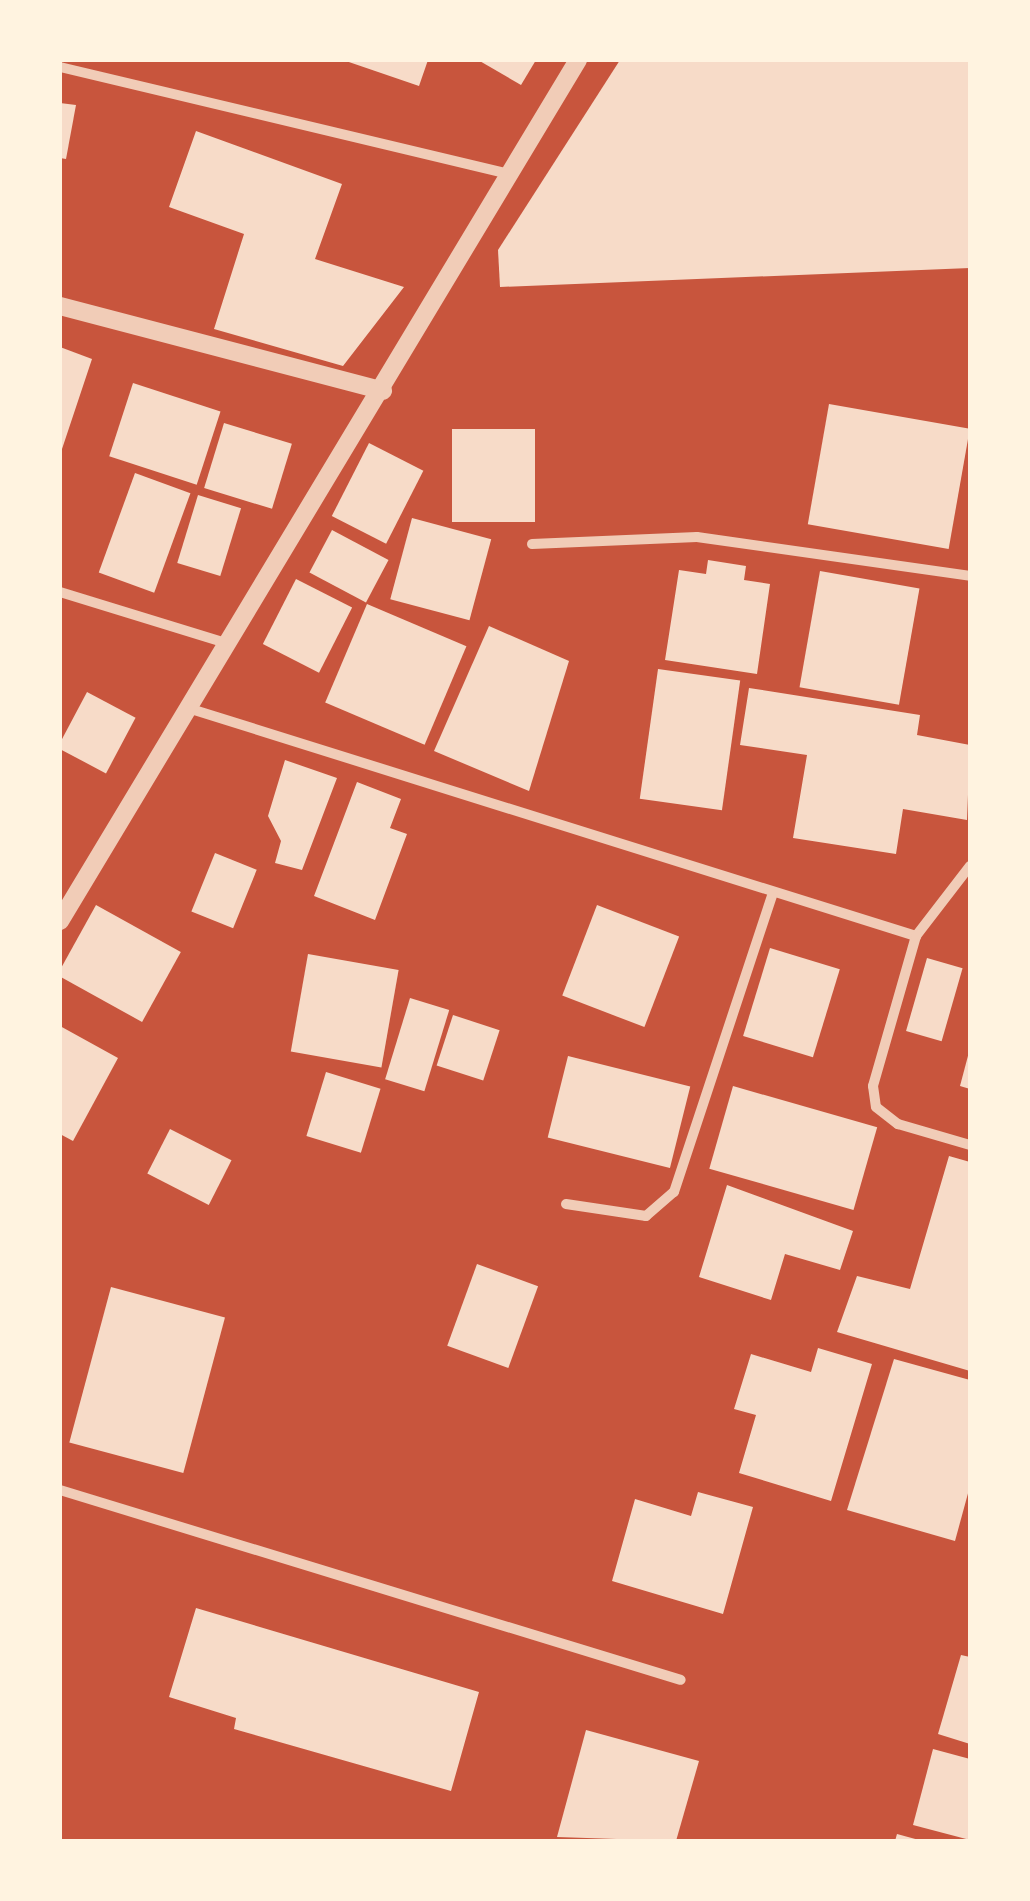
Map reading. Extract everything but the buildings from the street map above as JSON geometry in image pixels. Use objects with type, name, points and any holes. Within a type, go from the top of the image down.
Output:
[{"type":"street","points":[[60,921],[383,391],[578,60]]},
{"type":"street","points":[[60,67],[511,174]]},
{"type":"street","points":[[60,306],[383,391]]},
{"type":"street","points":[[532,544],[697,538],[970,576]]},
{"type":"street","points":[[60,592],[230,644]]},
{"type":"street","points":[[191,709],[916,936]]},
{"type":"street","points":[[970,866],[916,936],[873,1086],[876,1107],[898,1124],[970,1145]]},
{"type":"street","points":[[566,1204],[646,1216],[674,1192],[772,894]]},
{"type":"street","points":[[60,1490],[681,1680]]}]
